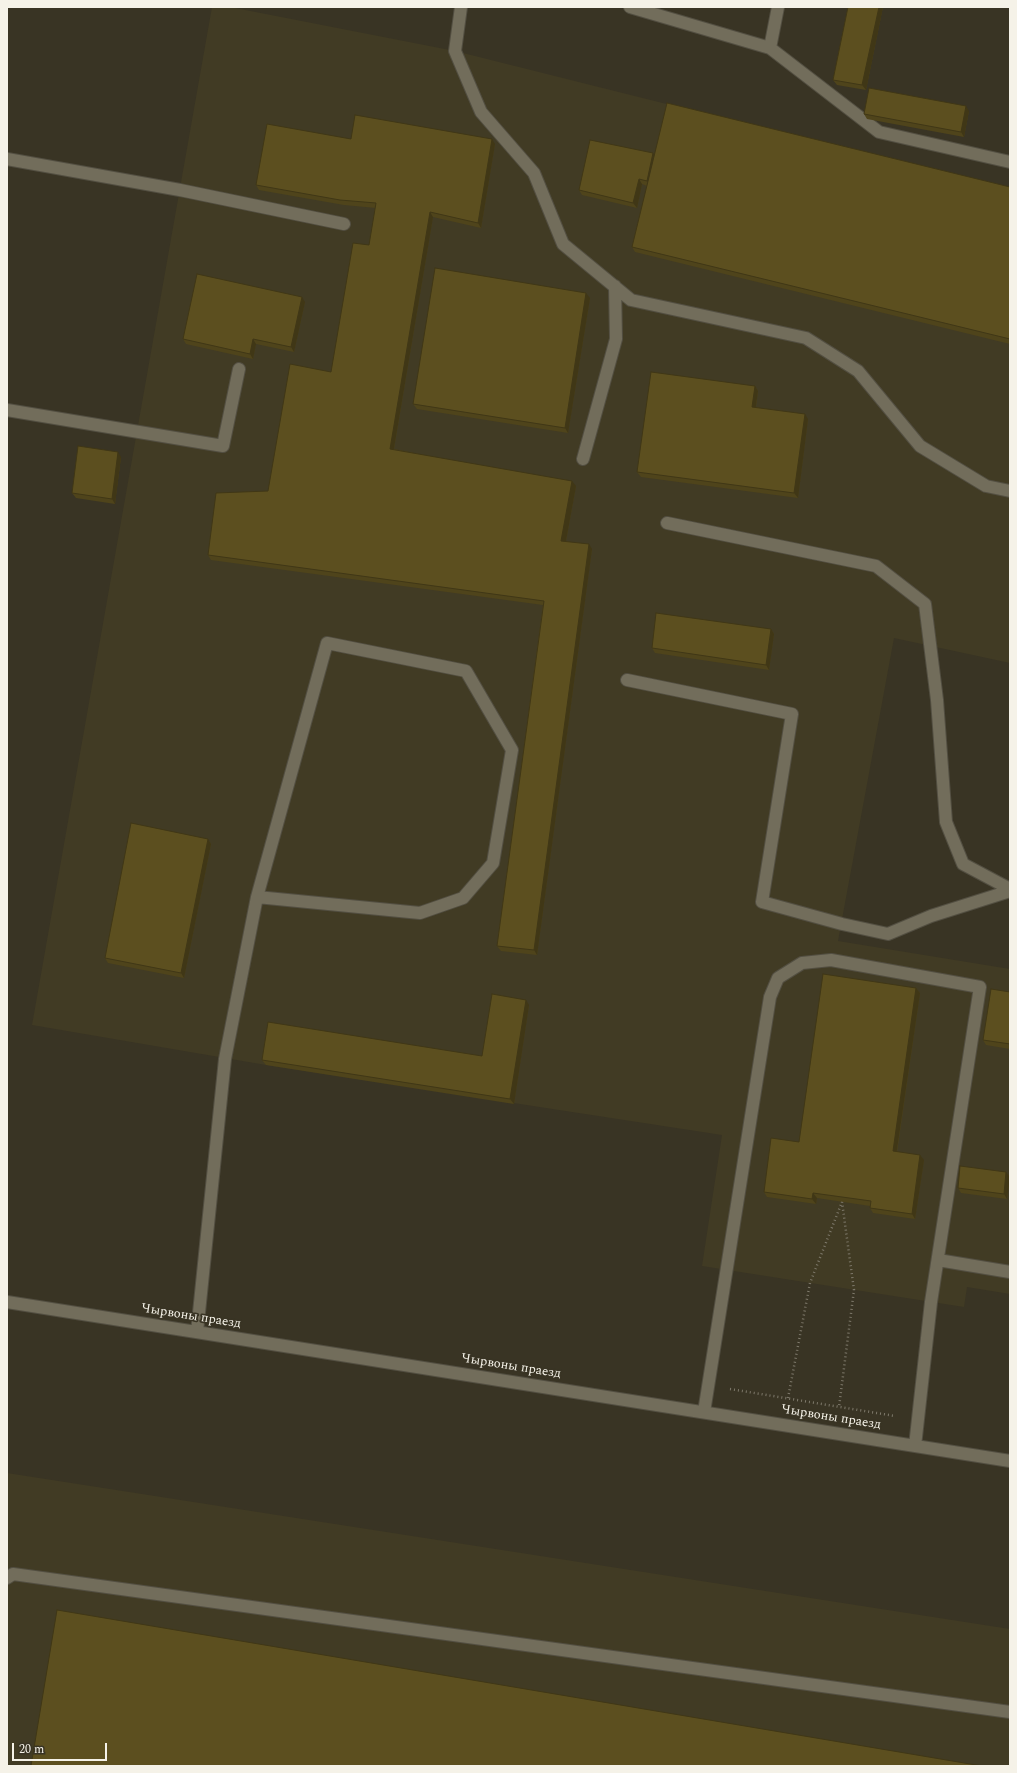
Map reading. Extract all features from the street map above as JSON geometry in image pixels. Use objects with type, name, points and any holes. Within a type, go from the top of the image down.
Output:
[{"type":"street","points":[[461,7],[455,51],[481,112],[534,173],[563,244],[632,300],[806,338],[858,370],[920,446],[986,486],[1010,491]]},
{"type":"street","points":[[630,7],[770,48],[879,132],[1010,162]]},
{"type":"street","points":[[770,48],[778,7]]},
{"type":"street","points":[[7,159],[180,190],[344,224]]},
{"type":"street","points":[[583,459],[616,339],[615,286]]},
{"type":"street","points":[[7,410],[223,446],[238,369]]},
{"type":"street","points":[[667,523],[876,566],[925,604],[937,700],[946,822],[963,864],[1010,890]]},
{"type":"street","points":[[198,1332],[226,1058],[257,897],[327,644],[466,671],[512,750],[493,863],[463,898],[420,913],[257,897]]},
{"type":"street","points":[[627,680],[792,714],[762,902],[842,924],[888,934],[930,916],[1010,890]]},
{"type":"street","points":[[704,1412],[770,997],[778,978],[802,962],[831,960],[980,987],[938,1260],[915,1446]]},
{"type":"street","points":[[938,1260],[1010,1272]]},
{"type":"street","name":"Чырвоны праезд","points":[[7,1302],[1010,1461]]},
{"type":"street","points":[[7,1578],[13,1574],[1010,1712]]},
{"type":"path","points":[[788,1398],[810,1283],[842,1202],[854,1290],[839,1407]]},
{"type":"path","points":[[708,1385],[918,1420]]},
{"type":"shaded area","points":[[212,7],[230,7],[455,51],[1010,190],[1010,663],[894,638],[838,941],[1010,969],[1010,1294],[967,1287],[964,1307],[702,1266],[722,1135],[266,1065],[32,1025]]},
{"type":"shaded area","points":[[7,1473],[1010,1629],[1010,1766],[7,1766]]},
{"type":"building","points":[[848,7],[879,7],[862,85],[833,80]]},
{"type":"building","points":[[869,88],[966,106],[961,132],[864,114]]},
{"type":"building","points":[[667,103],[1010,187],[1010,339],[632,247]]},
{"type":"building","points":[[355,115],[492,139],[478,223],[430,212],[390,449],[572,481],[561,541],[589,544],[534,950],[497,946],[544,601],[208,555],[216,493],[268,491],[290,364],[331,372],[353,243],[369,245],[376,203],[340,200],[256,185],[267,124],[351,139]]},
{"type":"building","points":[[590,140],[653,153],[647,181],[639,179],[633,203],[579,190]]},
{"type":"building","points":[[435,268],[586,293],[565,428],[413,404]]},
{"type":"building","points":[[197,274],[302,297],[291,347],[253,339],[250,354],[183,339]]},
{"type":"building","points":[[651,372],[755,386],[752,407],[805,414],[794,493],[637,472]]},
{"type":"building","points":[[78,446],[118,452],[112,499],[72,493]]},
{"type":"building","points":[[656,613],[771,629],[766,665],[652,648]]},
{"type":"building","points":[[131,823],[208,839],[181,973],[105,958]]},
{"type":"building","points":[[823,974],[916,988],[893,1151],[920,1155],[912,1214],[870,1208],[871,1201],[813,1193],[812,1199],[764,1192],[771,1138],[799,1142]]},
{"type":"building","points":[[991,989],[1010,992],[1010,1044],[983,1040]]},
{"type":"building","points":[[492,994],[526,1000],[510,1099],[262,1060],[268,1022],[482,1056]]},
{"type":"building","points":[[960,1166],[1006,1172],[1004,1194],[958,1188]]},
{"type":"building","points":[[57,1610],[982,1766],[31,1766]]}]
